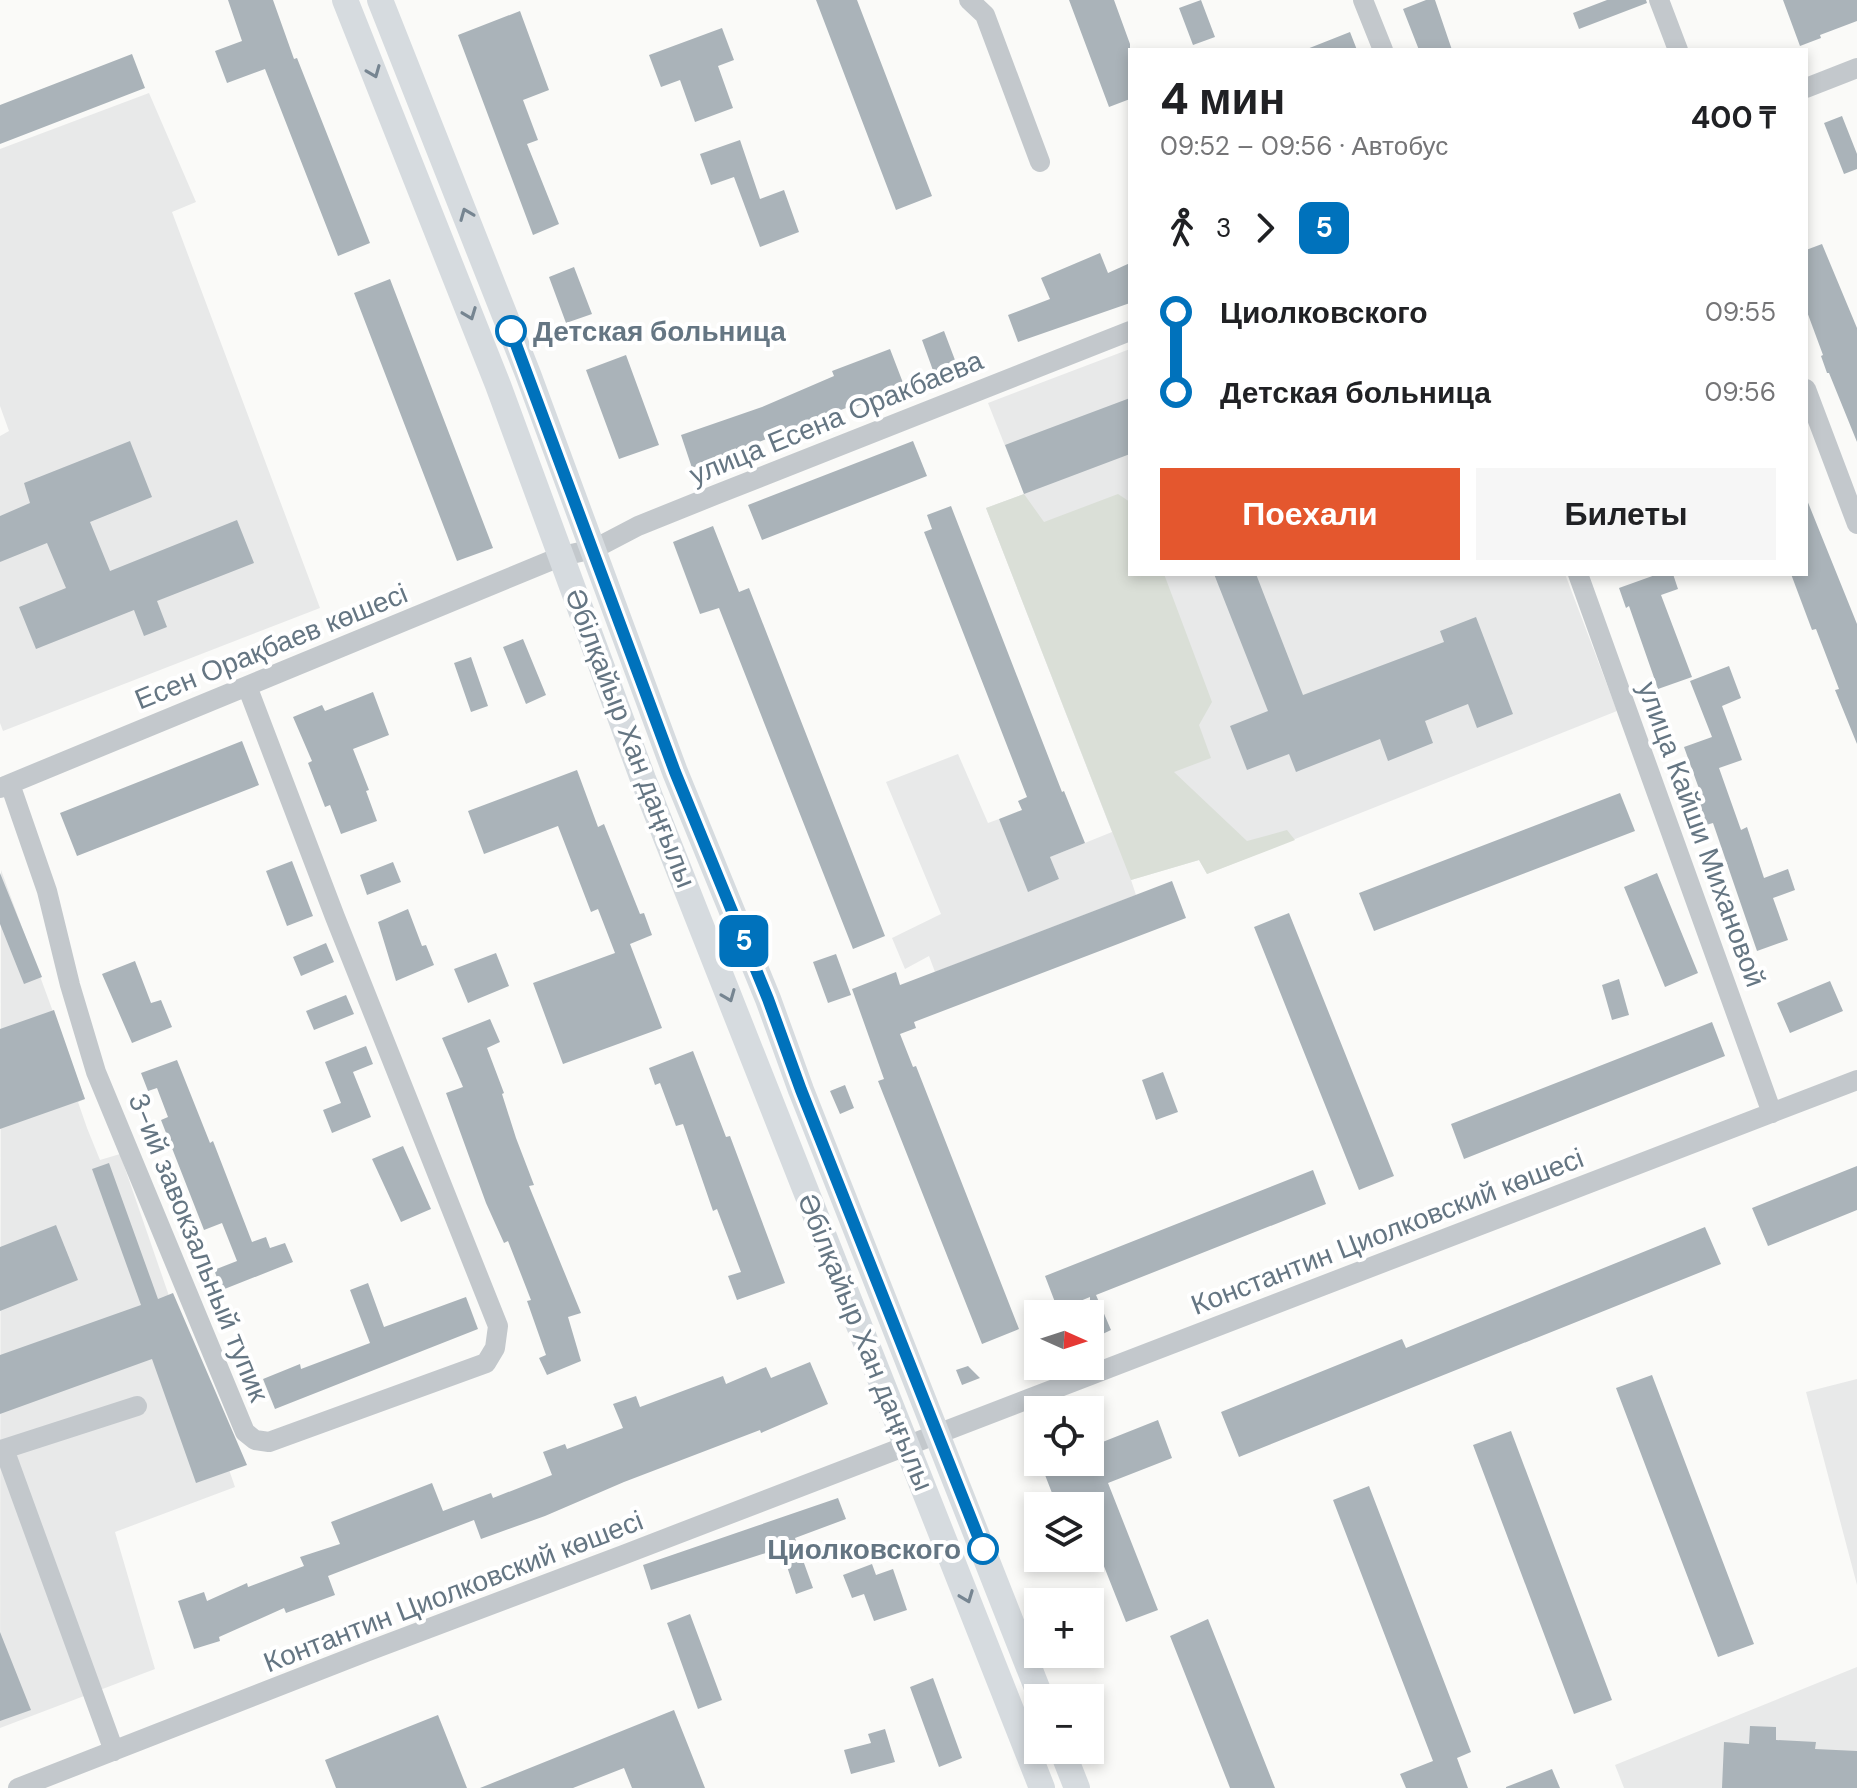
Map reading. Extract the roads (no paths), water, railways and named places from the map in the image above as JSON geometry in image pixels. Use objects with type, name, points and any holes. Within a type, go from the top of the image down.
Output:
[{"type":"main road","name":"Әбілқайыр Хан даңғылы","points":[[345,0],[447,253],[643,779],[1042,1788]]},
{"type":"main road","name":"Әбілқайыр Хан даңғылы","points":[[380,0],[477,241],[675,772],[768,999],[806,1104],[1036,1684]]},
{"type":"main road","points":[[1068,1764],[1077,1788]]},
{"type":"street","points":[[969,0],[985,15],[1040,162]]},
{"type":"street","points":[[1363,0],[1382,48]]},
{"type":"street","points":[[1659,0],[1677,48]]},
{"type":"street","points":[[1808,87],[1857,68]]},
{"type":"street","name":"улица Есена Оракбаева","points":[[562,556],[594,549],[638,526],[1128,332]]},
{"type":"street","points":[[1808,394],[1857,524]]},
{"type":"street","name":"Есен Орақбаев көшесі","points":[[5,786],[562,556]]},
{"type":"street","name":"улица Кайши Михановой","points":[[1579,576],[1772,1113]]},
{"type":"street","name":"3-ий завокзальный тупик","points":[[5,786],[47,891],[96,1072],[245,1432],[255,1440],[269,1442],[486,1363],[495,1348],[498,1326],[329,903],[247,686]]},
{"type":"street","name":"Константин Циолковский көшесі","points":[[907,1446],[1857,1080]]},
{"type":"street","points":[[114,1751],[4,1449],[137,1406]]},
{"type":"street","name":"Контантин Циолковский көшесі","points":[[18,1788],[907,1446]]},
{"type":"place","name":"Детская больница","points":[[511,331]]},
{"type":"place","name":"Циолковского","points":[[983,1549]]}]
